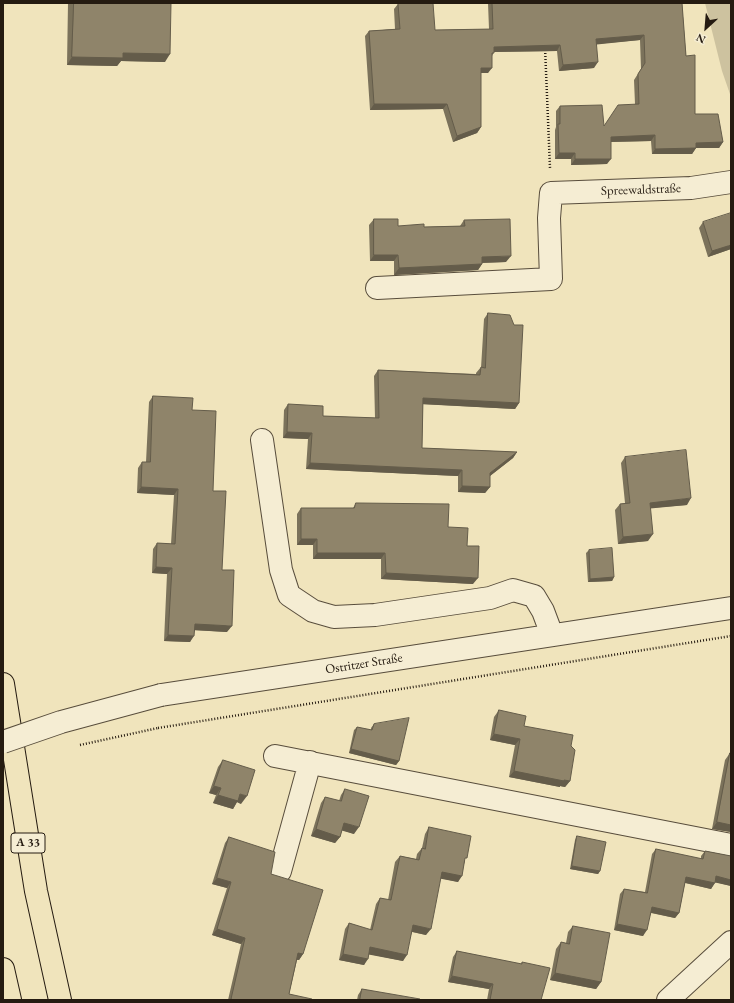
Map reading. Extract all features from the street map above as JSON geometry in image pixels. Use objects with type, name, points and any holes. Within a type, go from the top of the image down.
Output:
[{"type":"highway","name":"A 33","points":[[3,684],[36,891],[60,1000]]},
{"type":"highway","points":[[3,969],[10,1000]]},
{"type":"street","name":"Spreewaldstraße","points":[[551,193],[691,188],[731,182]]},
{"type":"street","points":[[377,288],[551,279],[549,218],[551,193]]},
{"type":"street","points":[[262,440],[281,570],[289,595],[313,611],[334,617],[375,615],[490,598],[513,590],[534,596],[543,611],[552,635]]},
{"type":"street","name":"Ostritzer Straße","points":[[3,742],[61,722],[161,695],[731,608]]},
{"type":"street","points":[[275,756],[731,845]]},
{"type":"street","points":[[280,871],[310,762]]},
{"type":"street","points":[[668,1000],[731,942]]},
{"type":"path","points":[[545,42],[551,193]]},
{"type":"path","points":[[77,745],[158,728],[731,636]]},
{"type":"shaded area","points":[[705,3],[731,3],[731,97],[722,71]]},
{"type":"building","points":[[74,3],[171,3],[170,54],[123,53],[123,58],[72,57]]},
{"type":"building","points":[[433,3],[435,30],[493,29],[492,3],[682,3],[686,56],[695,55],[695,114],[718,114],[723,142],[696,143],[696,148],[655,149],[655,135],[611,137],[611,159],[575,159],[575,153],[559,153],[558,124],[560,124],[560,106],[602,105],[604,126],[618,105],[639,104],[638,74],[645,63],[644,35],[596,39],[598,62],[563,65],[560,45],[494,47],[494,53],[492,53],[492,68],[481,68],[481,127],[457,136],[447,104],[374,104],[369,31],[400,29],[398,4]]},
{"type":"building","points":[[731,213],[731,245],[712,251],[703,222]]},
{"type":"building","points":[[374,219],[398,219],[398,226],[424,224],[424,227],[465,226],[464,220],[510,219],[511,256],[482,257],[482,264],[399,268],[398,255],[374,255]]},
{"type":"building","points":[[488,313],[510,315],[514,325],[523,325],[519,403],[423,398],[422,448],[517,452],[490,473],[490,487],[462,486],[462,470],[310,463],[312,433],[287,432],[288,404],[323,406],[323,416],[379,418],[378,370],[480,375],[481,367],[485,368]]},
{"type":"building","points":[[153,396],[193,398],[192,410],[216,411],[213,491],[226,491],[222,570],[234,570],[232,626],[195,624],[194,636],[168,635],[172,568],[156,567],[157,543],[175,544],[178,489],[141,487],[142,462],[150,462]]},
{"type":"building","points":[[686,450],[691,498],[650,503],[653,534],[623,537],[620,504],[630,503],[625,457]]},
{"type":"building","points":[[356,503],[449,504],[448,527],[468,528],[467,546],[479,546],[478,578],[386,573],[385,553],[317,553],[317,539],[301,539],[301,508],[354,508]]},
{"type":"building","points":[[612,548],[614,577],[590,579],[589,550]]},
{"type":"building","points":[[499,710],[526,716],[524,726],[573,735],[571,746],[575,750],[570,781],[514,771],[520,739],[494,734]]},
{"type":"building","points":[[409,718],[399,761],[351,749],[357,727],[372,730],[374,724]]},
{"type":"building","points":[[731,753],[731,825],[717,822]]},
{"type":"building","points":[[223,760],[255,770],[247,796],[240,794],[238,801],[218,795],[221,788],[214,786]]},
{"type":"building","points":[[345,789],[369,796],[359,827],[344,823],[340,837],[316,829],[325,797],[341,801]]},
{"type":"building","points":[[429,827],[471,836],[462,876],[442,872],[431,929],[413,925],[407,955],[370,947],[368,959],[343,954],[349,923],[372,930],[380,898],[391,900],[400,856],[419,860],[422,848],[425,849]]},
{"type":"building","points":[[577,836],[606,842],[600,871],[572,866]]},
{"type":"building","points":[[229,837],[275,852],[271,874],[323,890],[303,954],[298,953],[289,994],[312,1000],[231,999],[245,938],[217,929],[231,882],[217,878]]},
{"type":"building","points":[[656,849],[703,859],[705,851],[731,856],[731,880],[716,876],[715,883],[686,877],[679,913],[652,907],[647,930],[617,924],[624,889],[647,893]]},
{"type":"building","points":[[573,926],[610,933],[601,982],[555,973],[561,942],[569,944]]},
{"type":"building","points":[[457,951],[550,968],[541,1000],[490,1000],[493,984],[452,976]]},
{"type":"building","points":[[362,989],[420,999],[360,1000]]}]
